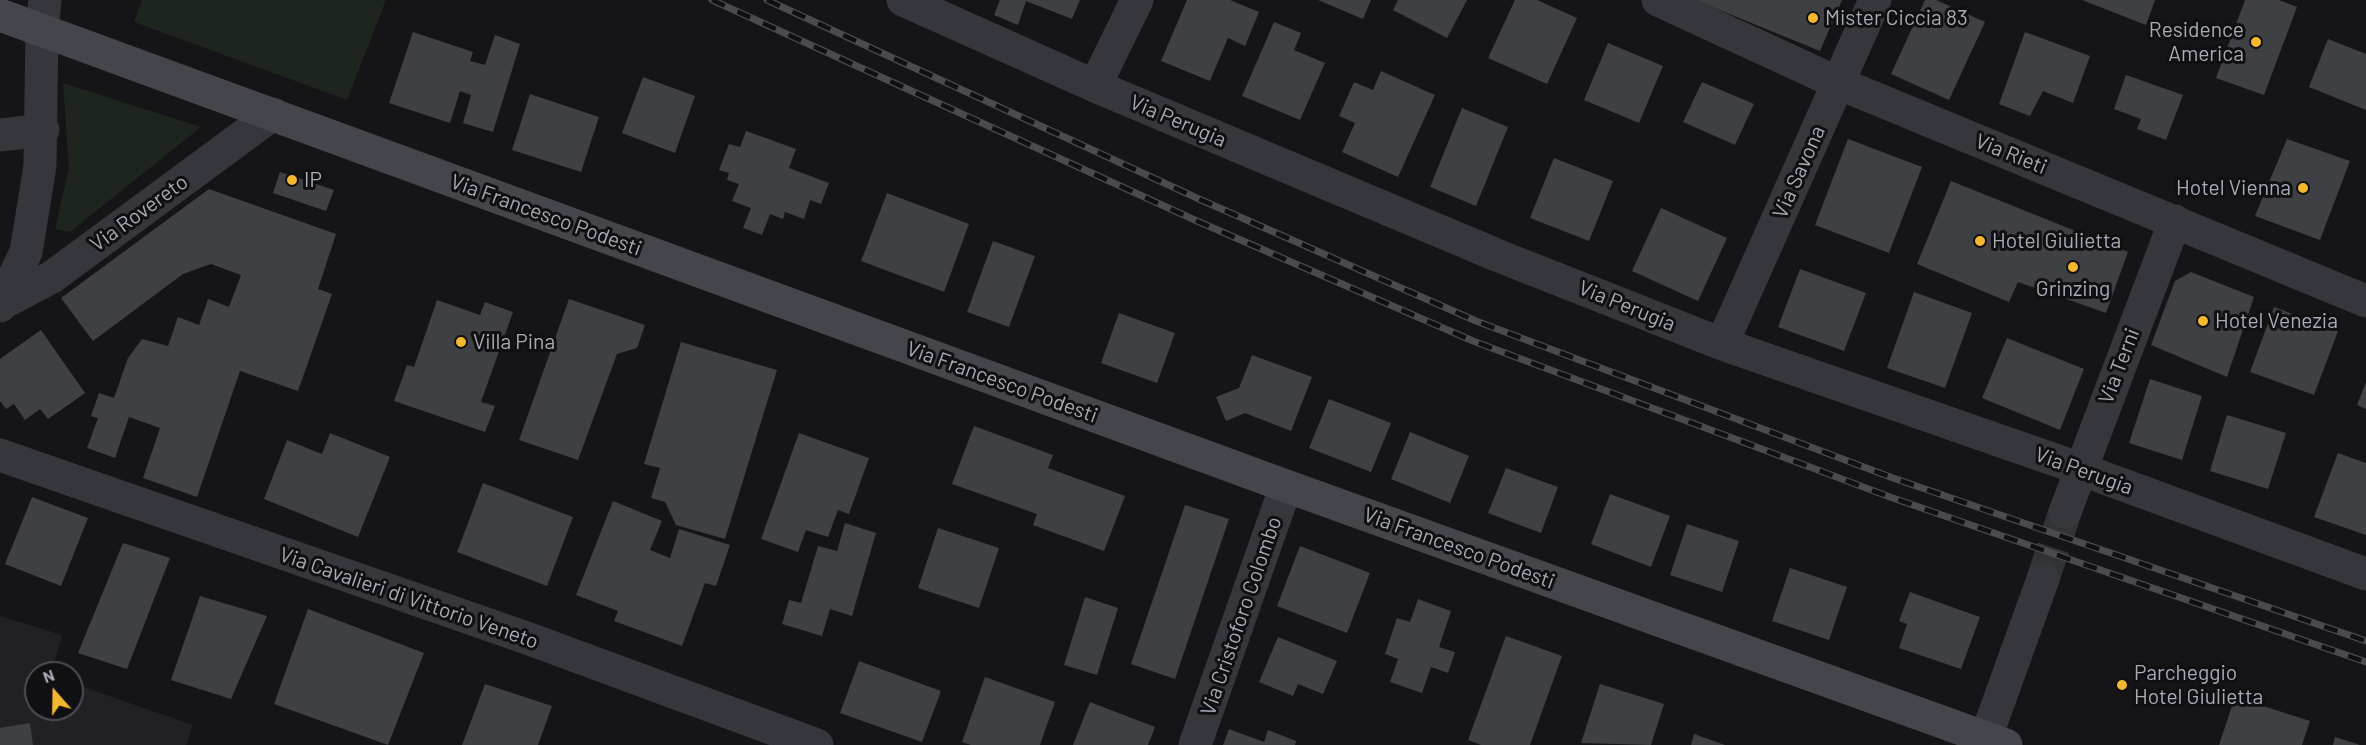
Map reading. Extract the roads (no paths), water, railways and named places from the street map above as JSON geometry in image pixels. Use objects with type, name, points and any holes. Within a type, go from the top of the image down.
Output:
[{"type":"main road","name":"Via Francesco Podesti","points":[[0,15],[44,15],[273,114],[1286,486],[1996,741]]},
{"type":"street","name":"Via Perugia","points":[[903,0],[1095,86],[1499,256],[1722,344],[2366,574]]},
{"type":"street","points":[[1095,86],[1137,0]]},
{"type":"street","name":"Via Rieti","points":[[1658,0],[1838,82],[2366,301]]},
{"type":"street","name":"Via Savona","points":[[1722,344],[1875,0]]},
{"type":"street","name":"Via Rovereto","points":[[1,305],[26,252],[40,166],[43,130],[44,15]]},
{"type":"street","name":"Via Rovereto","points":[[1,305],[52,277],[273,114]]},
{"type":"street","points":[[0,135],[43,130]]},
{"type":"street","name":"Via Terni","points":[[2065,512],[2175,221]]},
{"type":"street","name":"Via Cavalieri di Vittorio Veneto","points":[[0,455],[524,638],[817,745]]},
{"type":"street","name":"Via Cristoforo Colombo","points":[[1195,745],[1286,486]]},
{"type":"street","points":[[1996,741],[2043,579]]},
{"type":"tunnel","points":[[2043,579],[2065,512]]},
{"type":"railway","points":[[712,0],[1197,221],[1473,341],[1890,497],[2366,662]]},
{"type":"railway","points":[[767,0],[1199,199],[1476,321],[1893,478],[2366,641]]},
{"type":"place","name":"Mister Ciccia 83","points":[[1813,18]]},
{"type":"place","name":"Residence America","points":[[2256,42]]},
{"type":"place","name":"IP","points":[[292,180]]},
{"type":"place","name":"Hotel Vienna","points":[[2303,188]]},
{"type":"place","name":"Hotel Giulietta","points":[[1980,241]]},
{"type":"place","name":"Grinzing","points":[[2073,267]]},
{"type":"place","name":"Hotel Venezia","points":[[2203,321]]},
{"type":"place","name":"Villa Pina","points":[[461,342]]},
{"type":"place","name":"Parcheggio Hotel Giulietta","points":[[2122,685]]}]
